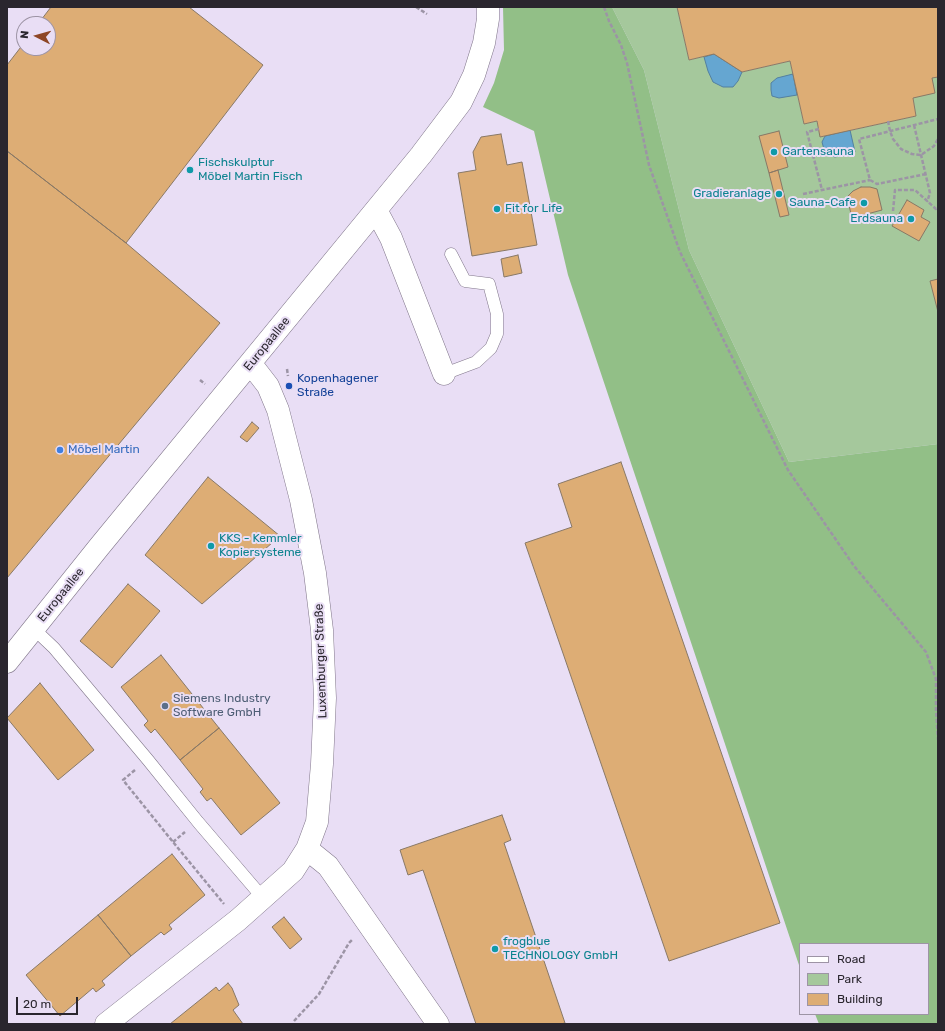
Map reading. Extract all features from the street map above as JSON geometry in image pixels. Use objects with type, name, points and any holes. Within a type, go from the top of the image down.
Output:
[{"type":"street","name":"Europaallee","points":[[7,662],[99,547],[251,364],[421,155],[461,102],[474,75],[484,43],[488,20],[488,7]]},
{"type":"street","points":[[376,210],[391,238],[444,374]]},
{"type":"street","name":"Luxemburger Straße","points":[[106,1024],[238,920],[293,870],[307,849],[317,822],[322,764],[325,698],[322,630],[315,573],[301,500],[278,410],[268,386],[251,364]]},
{"type":"street","points":[[307,849],[328,866],[438,1024]]},
{"type":"lane","points":[[444,374],[476,362],[491,348],[497,334],[497,314],[489,284],[465,281],[451,254]]},
{"type":"lane","points":[[34,629],[58,654],[263,898]]},
{"type":"path","points":[[416,7],[427,14]]},
{"type":"path","points":[[604,7],[621,45],[627,63],[649,166],[680,252],[788,470],[854,566],[926,652],[936,679],[938,740]]},
{"type":"path","points":[[870,180],[859,139],[938,119]]},
{"type":"path","points":[[888,121],[893,139],[901,149],[912,154],[921,155],[934,146],[938,138]]},
{"type":"path","points":[[914,125],[930,193],[927,202]]},
{"type":"path","points":[[819,129],[807,132],[822,190]]},
{"type":"path","points":[[803,194],[870,180],[877,184],[926,174]]},
{"type":"path","points":[[893,211],[895,190],[915,190],[927,202],[936,209],[938,208]]},
{"type":"path","points":[[124,780],[238,920]]},
{"type":"path","points":[[294,1021],[319,994],[349,943],[354,938]]},
{"type":"green space","points":[[503,7],[612,7],[644,70],[689,250],[789,462],[938,444],[938,1024],[819,1024],[815,1015],[929,1015],[929,943],[799,943],[799,965],[568,275],[534,131],[483,107],[494,83],[504,50]]},
{"type":"green space","points":[[612,7],[677,7],[689,60],[714,54],[742,72],[790,61],[804,124],[817,121],[821,137],[916,116],[913,98],[932,78],[938,77],[938,444],[789,462],[689,250],[644,70]]},
{"type":"water","points":[[714,54],[742,72],[738,81],[733,87],[723,87],[713,82],[704,57]]},
{"type":"water","points":[[793,74],[797,95],[779,98],[772,96],[771,83],[777,78]]},
{"type":"water","points":[[850,130],[855,152],[835,157],[825,153],[822,142],[825,136]]},
{"type":"building","points":[[51,7],[189,7],[263,65],[126,243],[7,151],[7,65],[16,53],[16,56],[56,56],[56,16],[44,16]]},
{"type":"building","points":[[677,7],[938,7],[938,77],[932,78],[935,93],[913,98],[916,116],[820,137],[817,121],[804,124],[790,61],[742,72],[714,54],[689,60]]},
{"type":"building","name":"Gartensauna","points":[[779,131],[788,167],[769,173],[759,136]]},
{"type":"building","name":"Fit for Life","points":[[501,134],[507,165],[522,162],[537,245],[472,256],[458,173],[476,170],[473,152],[481,137]]},
{"type":"building","name":"Möbel Martin","points":[[7,151],[126,243],[220,323],[7,578]]},
{"type":"building","name":"Gradieranlage","points":[[778,170],[789,215],[780,217],[769,173]]},
{"type":"building","name":"Sauna-Cafe","points":[[861,187],[877,189],[882,210],[852,218],[847,197],[853,191]]},
{"type":"building","name":"Erdsauna","points":[[907,200],[924,210],[921,217],[930,222],[919,241],[892,226]]},
{"type":"building","points":[[518,255],[522,273],[504,277],[501,259]]},
{"type":"building","points":[[938,279],[938,312],[930,281]]},
{"type":"building","points":[[252,422],[259,428],[247,442],[240,437]]},
{"type":"building","points":[[621,462],[780,923],[669,961],[525,543],[572,527],[558,484]]},
{"type":"building","name":"KKS - Kemmler Kopiersysteme","points":[[208,477],[280,536],[202,604],[145,555]]},
{"type":"building","points":[[128,584],[160,611],[112,668],[80,641]]},
{"type":"building","points":[[161,655],[219,728],[180,760],[155,729],[151,733],[144,725],[148,721],[121,687]]},
{"type":"building","points":[[40,683],[94,750],[58,780],[7,718]]},
{"type":"building","points":[[219,728],[280,803],[241,835],[211,798],[207,801],[200,792],[203,789],[180,760]]},
{"type":"building","name":"frogblue TECHNOLOGY GmbH","points":[[502,815],[511,840],[504,843],[565,1023],[476,1024],[423,870],[408,875],[400,850]]},
{"type":"building","points":[[172,854],[205,895],[169,925],[172,929],[164,935],[161,932],[131,956],[98,915]]},
{"type":"building","points":[[98,915],[131,956],[102,981],[105,985],[96,992],[93,988],[60,1016],[26,975]]},
{"type":"building","points":[[284,917],[302,939],[290,949],[272,927]]},
{"type":"building","points":[[228,983],[232,988],[239,1005],[233,1010],[243,1024],[170,1024],[216,987],[219,991]]},
{"type":"place","name":"Gartensauna","points":[[774,152]]},
{"type":"place","name":"Fischskulptur Möbel Martin Fisch","points":[[190,170]]},
{"type":"place","name":"Gradieranlage","points":[[779,194]]},
{"type":"place","name":"Sauna-Cafe","points":[[864,203]]},
{"type":"place","name":"Fit for Life","points":[[497,209]]},
{"type":"place","name":"Erdsauna","points":[[911,219]]},
{"type":"place","name":"Kopenhagener Straße","points":[[289,386]]},
{"type":"place","name":"Möbel Martin","points":[[60,450]]},
{"type":"place","name":"KKS - Kemmler Kopiersysteme","points":[[211,546]]},
{"type":"place","name":"Siemens Industry Software GmbH","points":[[165,706]]},
{"type":"place","name":"frogblue TECHNOLOGY GmbH","points":[[495,949]]}]
